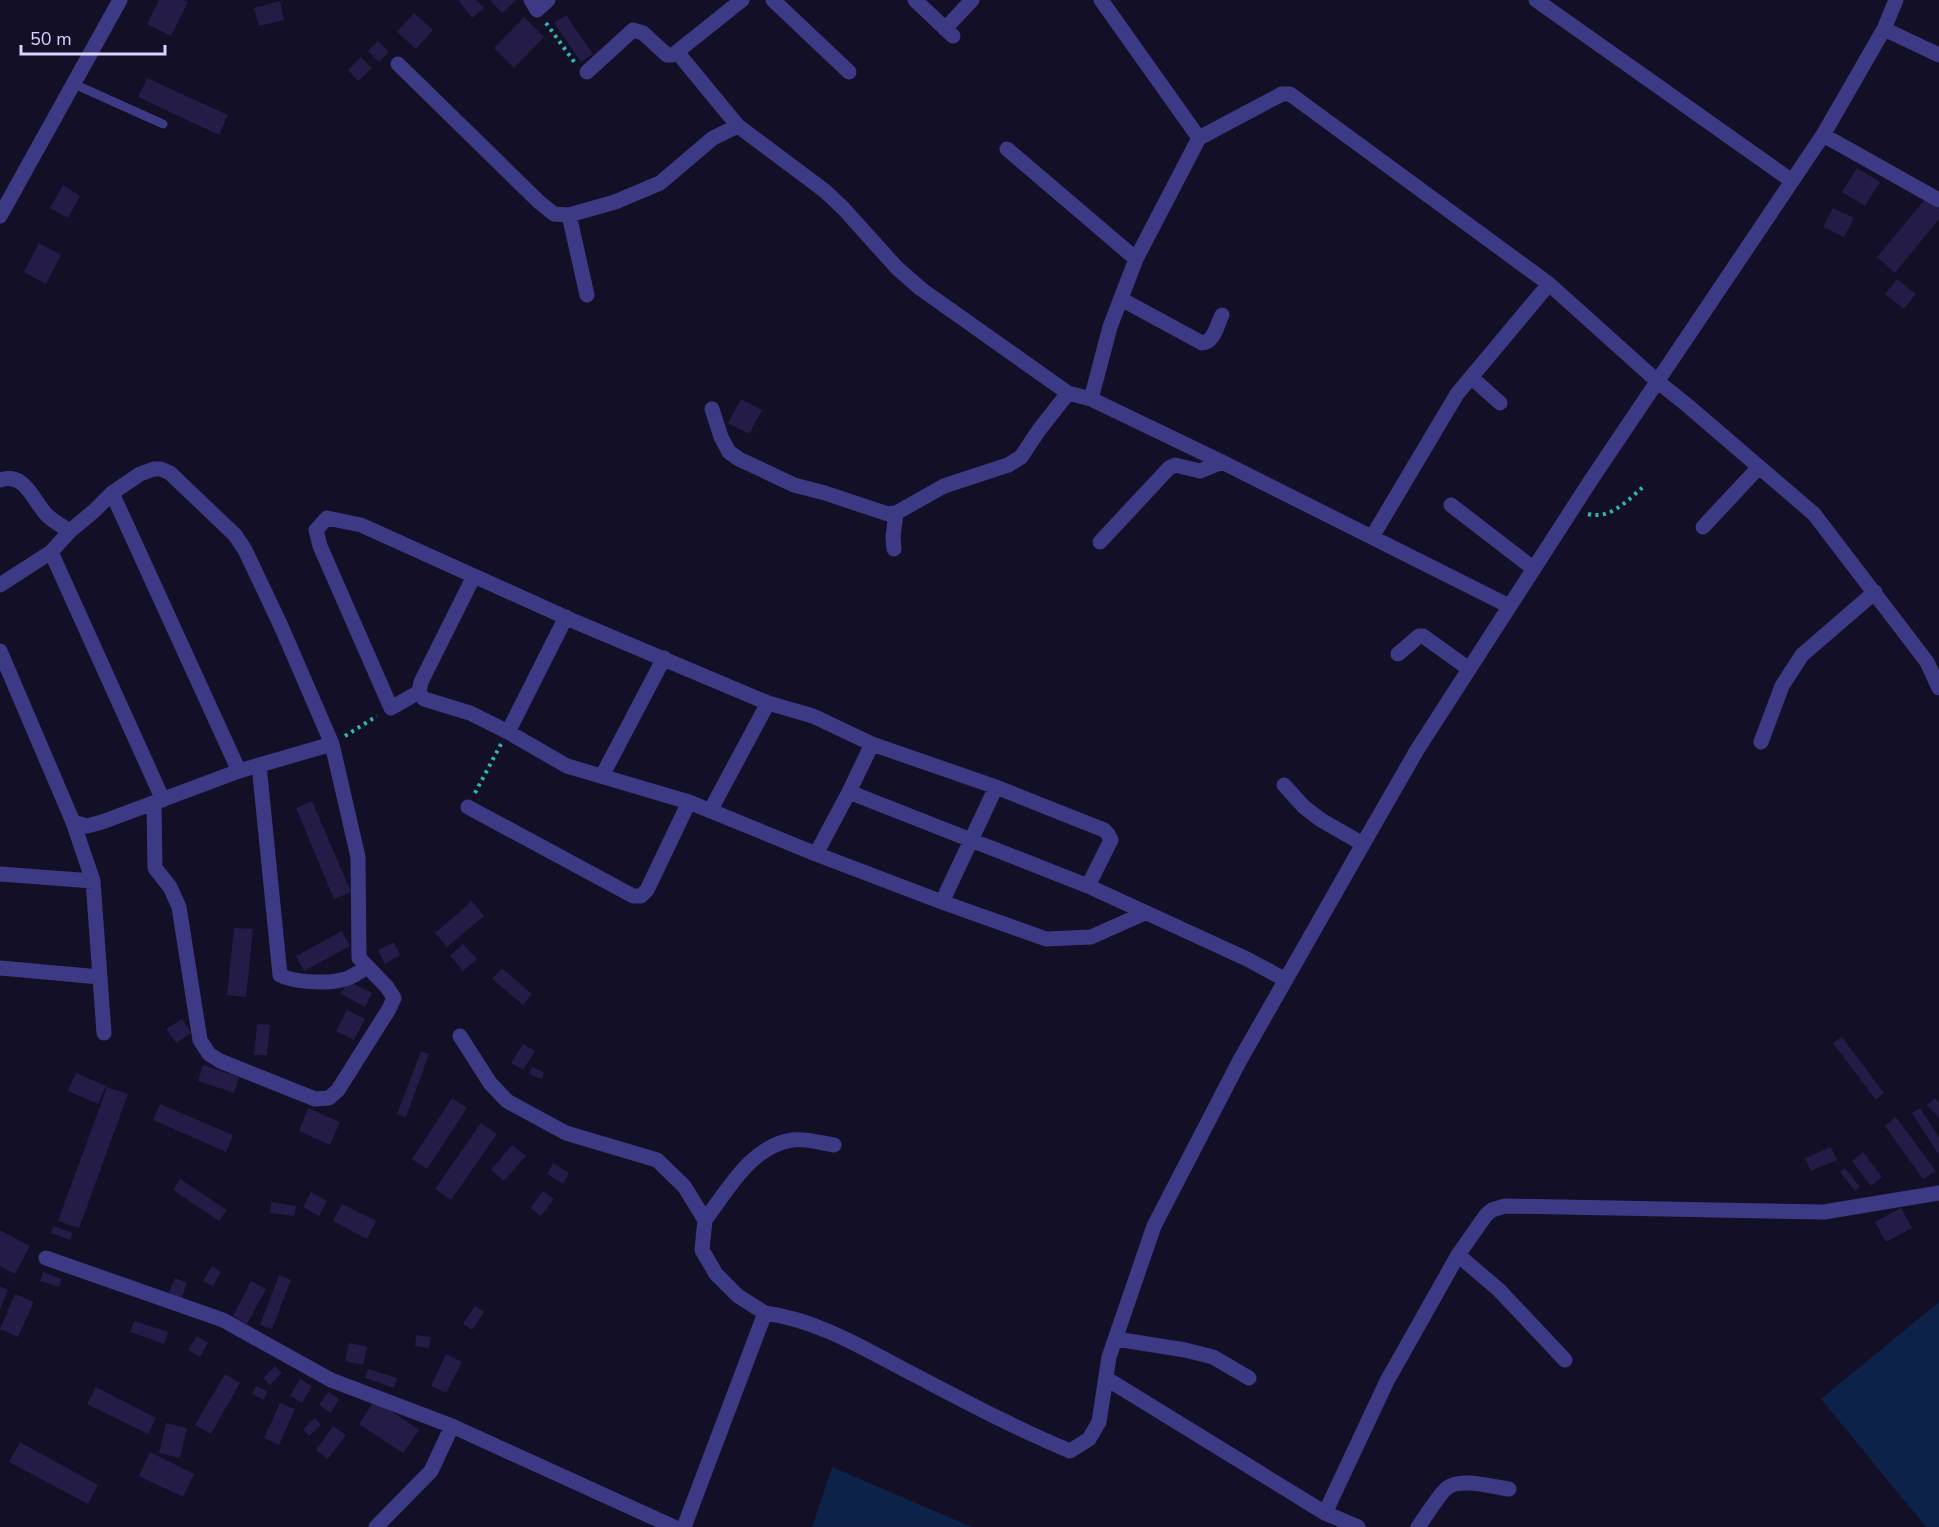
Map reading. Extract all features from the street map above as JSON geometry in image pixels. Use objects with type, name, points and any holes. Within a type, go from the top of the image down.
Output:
[{"type":"street","points":[[0,216],[120,0]]},
{"type":"street","points":[[587,72],[633,30],[643,33],[667,55],[673,55],[742,0]]},
{"type":"street","points":[[773,0],[849,72]]},
{"type":"street","points":[[915,0],[949,32],[972,0]]},
{"type":"street","points":[[1101,0],[1199,138]]},
{"type":"street","points":[[1536,0],[1792,182]]},
{"type":"street","points":[[834,1145],[794,1140],[776,1144],[758,1154],[705,1220],[702,1250],[716,1274],[738,1296],[765,1313],[790,1316],[829,1330],[1019,1430],[1070,1450],[1089,1439],[1099,1422],[1109,1358],[1154,1226],[1240,1060],[1417,750],[1572,509],[1792,182],[1884,29],[1896,0]]},
{"type":"street","points":[[1884,29],[1939,56]]},
{"type":"street","points":[[677,52],[738,126],[825,191],[897,268],[921,289],[1068,393],[1091,399],[1222,462],[1509,606]]},
{"type":"street","points":[[399,64],[539,202],[554,214],[569,215],[615,202],[660,183],[713,138],[738,126]]},
{"type":"street","points":[[1091,399],[1110,327],[1136,259],[1199,138],[1282,94],[1290,94],[1549,284],[1657,381],[1814,514],[1928,662],[1939,688]]},
{"type":"street","points":[[1822,135],[1939,200]]},
{"type":"street","points":[[1007,149],[1136,259]]},
{"type":"street","points":[[569,215],[587,295]]},
{"type":"street","points":[[1372,537],[1457,394],[1549,284]]},
{"type":"street","points":[[1121,298],[1202,343],[1211,340],[1222,315]]},
{"type":"street","points":[[1471,377],[1500,403]]},
{"type":"street","points":[[712,409],[721,437],[729,452],[739,459],[794,485],[888,514],[896,513],[944,486],[1008,465],[1022,457],[1039,430],[1068,393]]},
{"type":"street","points":[[1100,542],[1169,468],[1175,465],[1200,471],[1222,462]]},
{"type":"street","points":[[1703,527],[1759,467]]},
{"type":"street","points":[[0,585],[51,552],[70,531],[112,493],[146,471],[161,469],[170,473],[235,535],[245,550],[332,744],[358,857],[359,958],[387,987],[394,998],[338,1090],[329,1098],[315,1099],[220,1061],[209,1054],[200,1040],[178,907],[170,886],[155,868],[158,802],[51,552]]},
{"type":"street","points":[[0,480],[9,478],[22,482],[47,516],[70,531]]},
{"type":"street","points":[[112,493],[239,771]]},
{"type":"street","points":[[1451,505],[1534,569]]},
{"type":"street","points":[[894,549],[896,513]]},
{"type":"street","points":[[419,692],[391,708],[320,546],[316,530],[327,518],[361,525],[566,617],[768,703],[813,716],[872,744],[996,787],[1104,830],[1111,840],[1088,886]]},
{"type":"street","points":[[474,576],[421,682],[419,692],[424,699],[470,713],[567,766],[688,802],[816,854],[1046,939],[1091,937],[1145,913]]},
{"type":"street","points":[[1761,742],[1782,686],[1802,655],[1875,592]]},
{"type":"street","points":[[508,732],[566,617]]},
{"type":"street","points":[[1398,654],[1419,636],[1423,636],[1469,669]]},
{"type":"street","points":[[0,651],[73,822],[93,881],[104,1033]]},
{"type":"street","points":[[602,776],[664,658]]},
{"type":"street","points":[[710,811],[768,703]]},
{"type":"street","points":[[73,822],[87,826],[239,771],[332,744]]},
{"type":"street","points":[[816,854],[872,744]]},
{"type":"street","points":[[259,765],[279,975],[289,980],[344,980],[367,967]]},
{"type":"street","points":[[1284,784],[1304,807],[1321,820],[1363,844]]},
{"type":"street","points":[[942,902],[996,787]]},
{"type":"street","points":[[849,792],[1088,886],[1253,962],[1286,980]]},
{"type":"street","points":[[468,807],[633,896],[641,896],[647,890],[688,802]]},
{"type":"street","points":[[0,874],[93,881]]},
{"type":"street","points":[[0,968],[100,977]]},
{"type":"street","points":[[460,1036],[490,1083],[507,1101],[566,1134],[657,1160],[684,1186],[705,1220]]},
{"type":"street","points":[[1325,1513],[1387,1382],[1458,1255],[1492,1210],[1505,1206],[1824,1212],[1939,1193]]},
{"type":"street","points":[[1458,1255],[1499,1290],[1565,1360]]},
{"type":"street","points":[[46,1258],[224,1320],[331,1380],[452,1426],[674,1527]]},
{"type":"street","points":[[684,1527],[765,1313]]},
{"type":"street","points":[[1116,1340],[1185,1350],[1213,1357],[1249,1378]]},
{"type":"street","points":[[1107,1379],[1325,1513],[1358,1527]]},
{"type":"street","points":[[376,1527],[431,1472],[452,1426]]},
{"type":"street","points":[[1418,1527],[1447,1487],[1470,1483],[1509,1489]]},
{"type":"lane","points":[[74,84],[163,124]]},
{"type":"path","points":[[538,3],[579,69],[587,72]]},
{"type":"path","points":[[1572,509],[1596,516],[1606,514],[1623,504],[1643,487]]},
{"type":"path","points":[[332,744],[391,708]]},
{"type":"path","points":[[468,807],[508,732]]},
{"type":"water","points":[[1939,1302],[1939,1527],[1926,1527],[1821,1399]]},
{"type":"water","points":[[832,1467],[972,1527],[812,1527]]},
{"type":"building","points":[[159,0],[188,2],[171,36],[147,24]]},
{"type":"building","points":[[458,0],[477,0],[484,8],[472,18]]},
{"type":"building","points":[[490,0],[516,0],[502,13]]},
{"type":"building","points":[[280,1],[284,20],[259,26],[254,8]]},
{"type":"building","points":[[414,13],[433,30],[416,49],[397,32]]},
{"type":"building","points":[[566,15],[593,54],[581,62],[554,23]]},
{"type":"building","points":[[524,17],[544,37],[514,68],[494,48]]},
{"type":"building","points":[[378,41],[389,52],[379,62],[368,51]]},
{"type":"building","points":[[361,57],[372,68],[358,81],[348,70]]},
{"type":"building","points":[[147,78],[228,115],[219,135],[138,97]]},
{"type":"building","points":[[1857,168],[1880,182],[1865,206],[1842,192]]},
{"type":"building","points":[[63,185],[80,196],[68,218],[50,208]]},
{"type":"building","points":[[1926,198],[1939,209],[1939,219],[1895,273],[1877,257]]},
{"type":"building","points":[[1833,208],[1854,218],[1844,237],[1823,227]]},
{"type":"building","points":[[39,243],[61,255],[46,284],[24,272]]},
{"type":"building","points":[[1897,279],[1916,294],[1904,309],[1885,294]]},
{"type":"building","points":[[741,399],[762,410],[749,434],[728,423]]},
{"type":"building","points":[[312,801],[351,892],[334,899],[296,808]]},
{"type":"building","points":[[472,901],[484,916],[447,947],[435,933]]},
{"type":"building","points":[[234,928],[253,929],[246,997],[227,995]]},
{"type":"building","points":[[342,931],[350,946],[304,971],[296,956]]},
{"type":"building","points":[[394,942],[400,955],[385,964],[378,950]]},
{"type":"building","points":[[463,944],[477,959],[463,971],[450,956]]},
{"type":"building","points":[[502,968],[532,994],[523,1005],[492,979]]},
{"type":"building","points":[[348,981],[372,993],[365,1007],[341,994]]},
{"type":"building","points":[[347,1010],[365,1019],[354,1040],[336,1031]]},
{"type":"building","points":[[182,1019],[191,1033],[176,1043],[166,1029]]},
{"type":"building","points":[[257,1024],[270,1025],[267,1055],[254,1055]]},
{"type":"building","points":[[1842,1037],[1884,1093],[1876,1100],[1833,1043]]},
{"type":"building","points":[[523,1044],[535,1051],[523,1070],[511,1063]]},
{"type":"building","points":[[421,1051],[429,1054],[406,1117],[397,1114]]},
{"type":"building","points":[[203,1065],[239,1077],[234,1093],[198,1081]]},
{"type":"building","points":[[532,1067],[544,1072],[542,1079],[529,1074]]},
{"type":"building","points":[[76,1073],[106,1086],[98,1104],[68,1091]]},
{"type":"building","points":[[107,1087],[128,1094],[79,1228],[58,1221]]},
{"type":"building","points":[[452,1098],[467,1108],[427,1169],[412,1159]]},
{"type":"building","points":[[1935,1098],[1939,1103],[1939,1118],[1927,1105]]},
{"type":"building","points":[[160,1104],[233,1135],[226,1152],[153,1120]]},
{"type":"building","points":[[308,1108],[340,1122],[330,1145],[299,1131]]},
{"type":"building","points":[[1920,1108],[1939,1137],[1939,1155],[1912,1113]]},
{"type":"building","points":[[1896,1117],[1936,1171],[1923,1179],[1885,1126]]},
{"type":"building","points":[[481,1123],[497,1134],[451,1200],[435,1189]]},
{"type":"building","points":[[512,1145],[526,1156],[504,1181],[491,1170]]},
{"type":"building","points":[[1831,1147],[1837,1160],[1811,1171],[1805,1158]]},
{"type":"building","points":[[1863,1152],[1882,1177],[1871,1186],[1852,1161]]},
{"type":"building","points":[[553,1163],[569,1173],[563,1184],[547,1174]]},
{"type":"building","points":[[1845,1168],[1860,1187],[1855,1191],[1840,1172]]},
{"type":"building","points":[[180,1179],[227,1210],[219,1221],[173,1190]]},
{"type":"building","points":[[543,1191],[554,1199],[541,1216],[530,1208]]},
{"type":"building","points":[[311,1192],[327,1201],[319,1216],[303,1207]]},
{"type":"building","points":[[271,1202],[296,1206],[294,1216],[270,1213]]},
{"type":"building","points":[[342,1204],[376,1221],[367,1239],[333,1221]]},
{"type":"building","points":[[1901,1208],[1912,1228],[1886,1242],[1875,1222]]},
{"type":"building","points":[[53,1226],[73,1233],[70,1240],[51,1233]]},
{"type":"building","points":[[0,1230],[30,1246],[15,1274],[0,1266]]},
{"type":"building","points":[[212,1266],[221,1272],[213,1286],[203,1281]]},
{"type":"building","points":[[43,1272],[62,1279],[59,1287],[40,1281]]},
{"type":"building","points":[[279,1275],[291,1280],[272,1329],[260,1325]]},
{"type":"building","points":[[175,1278],[187,1283],[180,1303],[167,1297]]},
{"type":"building","points":[[251,1281],[266,1289],[247,1324],[233,1316]]},
{"type":"building","points":[[0,1286],[8,1290],[0,1309]]},
{"type":"building","points":[[15,1294],[34,1302],[18,1337],[0,1329]]},
{"type":"building","points":[[475,1306],[484,1312],[472,1330],[463,1324]]},
{"type":"building","points":[[134,1321],[168,1332],[164,1344],[130,1332]]},
{"type":"building","points":[[416,1335],[431,1337],[429,1348],[415,1346]]},
{"type":"building","points":[[197,1336],[208,1343],[200,1357],[188,1350]]},
{"type":"building","points":[[349,1343],[367,1347],[363,1365],[345,1361]]},
{"type":"building","points":[[446,1354],[462,1362],[446,1393],[431,1386]]},
{"type":"building","points":[[275,1366],[282,1373],[270,1385],[263,1378]]},
{"type":"building","points":[[368,1369],[397,1378],[394,1388],[365,1378]]},
{"type":"building","points":[[225,1374],[240,1383],[211,1434],[195,1425]]},
{"type":"building","points":[[300,1379],[312,1386],[302,1403],[290,1396]]},
{"type":"building","points":[[256,1386],[267,1391],[264,1400],[252,1394]]},
{"type":"building","points":[[96,1387],[156,1418],[148,1434],[87,1404]]},
{"type":"building","points":[[328,1392],[339,1399],[331,1413],[319,1405]]},
{"type":"building","points":[[375,1400],[419,1430],[403,1453],[359,1424]]},
{"type":"building","points":[[280,1403],[295,1409],[279,1445],[264,1438]]},
{"type":"building","points":[[315,1418],[321,1425],[309,1436],[303,1429]]},
{"type":"building","points":[[166,1423],[187,1428],[180,1458],[159,1453]]},
{"type":"building","points":[[333,1426],[346,1435],[328,1459],[316,1450]]},
{"type":"building","points":[[20,1442],[98,1485],[88,1504],[9,1462]]},
{"type":"building","points":[[150,1452],[194,1474],[183,1497],[139,1476]]}]
